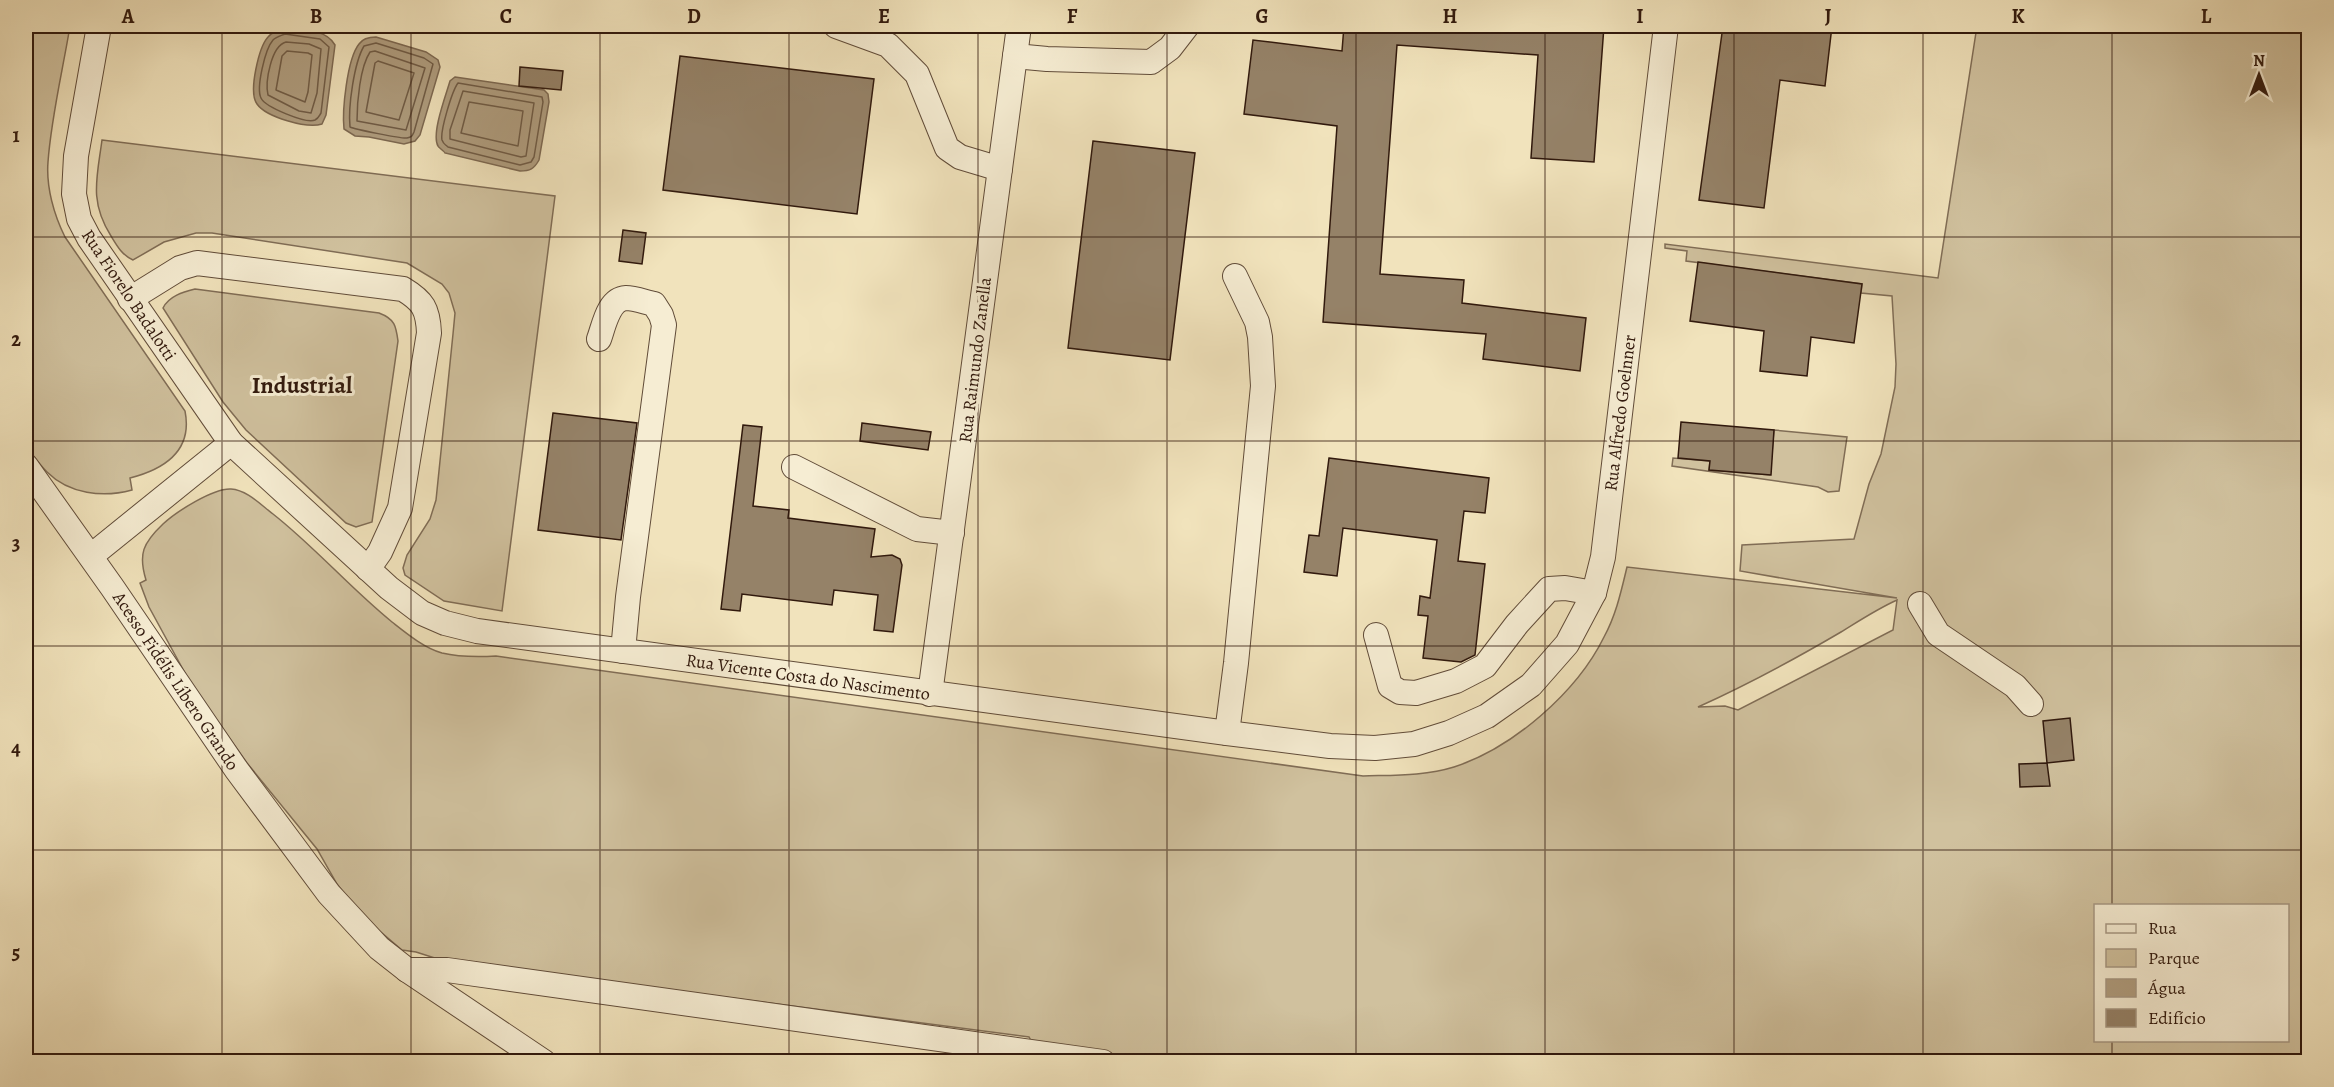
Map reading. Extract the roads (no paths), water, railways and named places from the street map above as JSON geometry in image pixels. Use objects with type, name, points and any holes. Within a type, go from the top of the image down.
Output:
[{"type":"street","name":"Rua Fiorelo Badalotti","points":[[99,26],[76,156],[74,195],[79,219],[130,298],[231,443]]},
{"type":"street","points":[[836,26],[888,45],[917,74],[947,148],[960,157],[1000,169]]},
{"type":"street","name":"Rua Raimundo Zanella","points":[[930,694],[1019,26]]},
{"type":"street","points":[[1015,56],[1151,62],[1170,48],[1187,26]]},
{"type":"street","name":"Rua Alfredo Goelnner","points":[[1449,733],[1487,716],[1531,685],[1567,644],[1594,593],[1603,557],[1666,26]]},
{"type":"street","points":[[130,298],[180,268],[197,262],[402,289],[424,306],[429,333],[400,508],[380,552],[368,569]]},
{"type":"street","points":[[1227,733],[1263,387],[1257,322],[1235,276]]},
{"type":"street","points":[[599,339],[610,308],[625,298],[654,304],[664,325],[623,651]]},
{"type":"street","points":[[91,556],[231,443]]},
{"type":"street","name":"Rua Vicente Costa do Nascimento","points":[[231,443],[389,588],[422,614],[445,623],[477,631],[930,694],[1330,746],[1375,748],[1414,744],[1449,733]]},
{"type":"street","name":"Acesso Fidélis Líbero Grando","points":[[26,466],[91,556],[236,769],[329,894],[379,948],[407,970],[544,1062]]},
{"type":"street","points":[[794,467],[917,529],[952,533]]},
{"type":"street","points":[[1376,635],[1390,686],[1400,692],[1416,693],[1456,681],[1485,666],[1517,624],[1549,589],[1565,588],[1594,593]]},
{"type":"street","points":[[1920,604],[1938,634],[2015,686],[2031,704]]},
{"type":"street","points":[[407,970],[447,970],[1103,1062]]},
{"type":"water","points":[[284,28],[325,35],[335,45],[326,115],[322,124],[297,123],[269,113],[257,104],[254,80],[261,50],[270,35]]},
{"type":"water","points":[[376,37],[426,52],[438,60],[440,67],[420,135],[415,141],[404,144],[355,136],[344,129],[345,98],[351,61],[361,42],[366,38]]},
{"type":"water","points":[[455,77],[544,90],[548,94],[549,102],[539,160],[533,167],[520,171],[445,153],[438,147],[436,133],[440,114],[450,81]]},
{"type":"district","name":"Industrial","points":[[302,385]]}]
